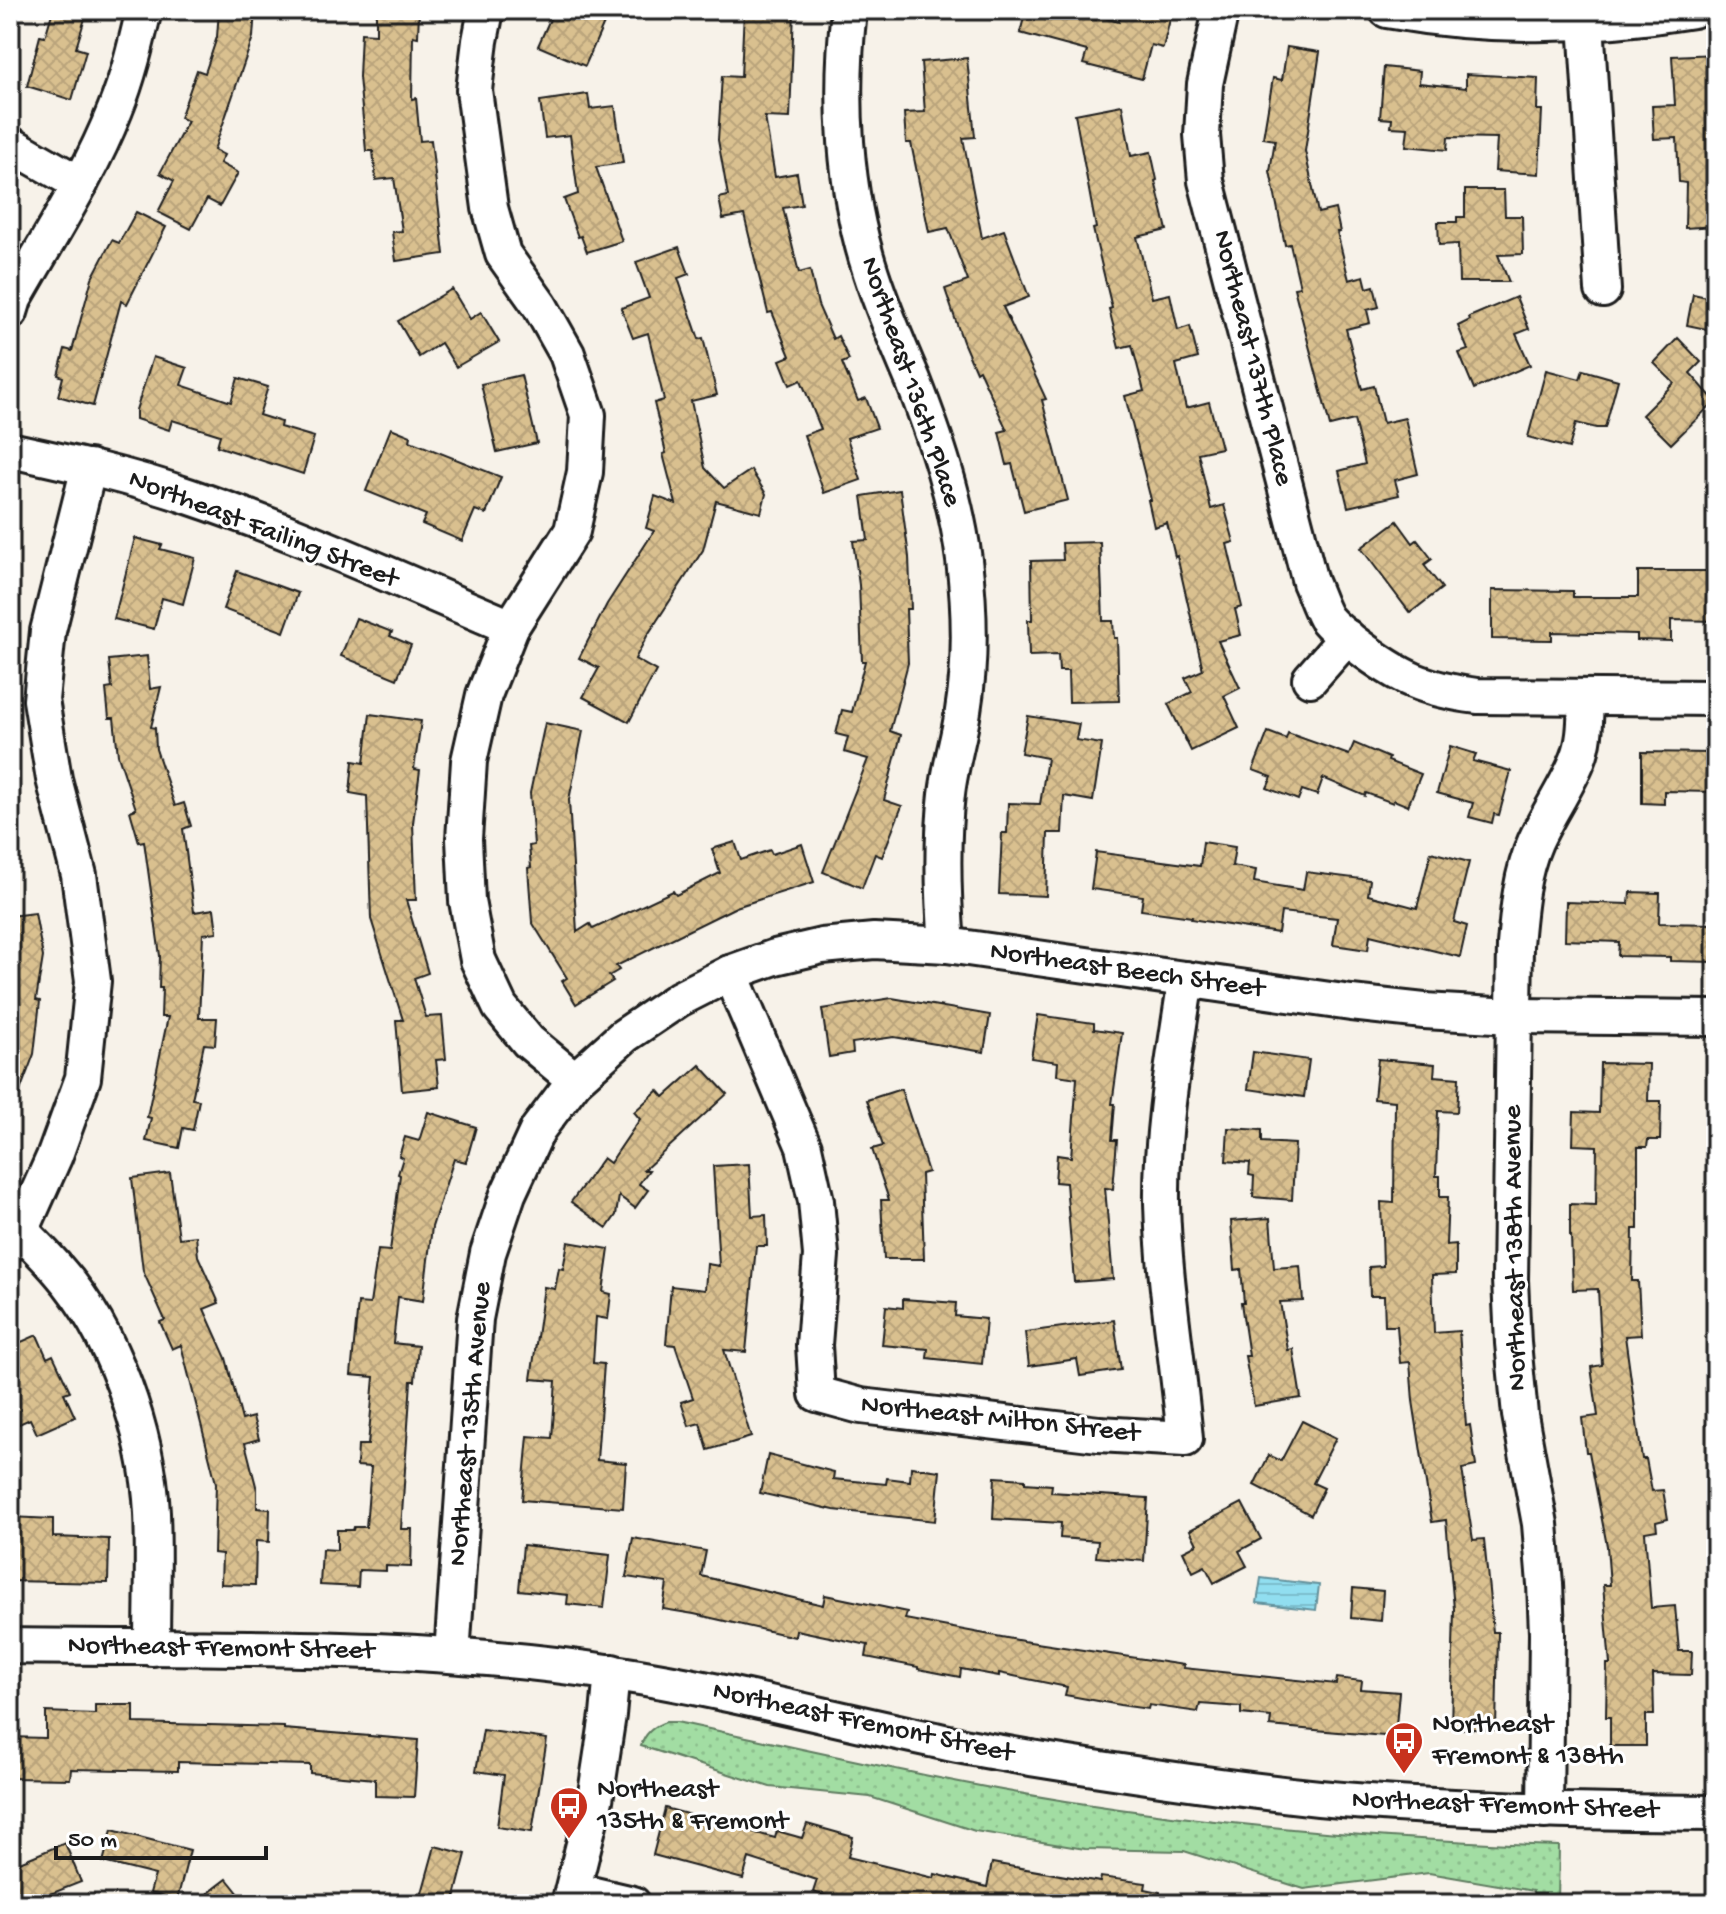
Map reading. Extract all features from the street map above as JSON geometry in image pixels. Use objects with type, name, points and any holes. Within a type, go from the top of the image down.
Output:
[{"type":"street","points":[[10,312],[14,299],[80,184],[115,110],[144,10]]},
{"type":"street","points":[[486,10],[474,90],[490,208],[503,254],[540,306],[567,354],[588,415],[585,472],[572,531],[511,627],[484,695],[469,761],[464,839],[467,901],[478,960],[500,1007],[528,1041],[575,1080]]},
{"type":"street","name":"Northeast 136th Place","points":[[849,10],[844,51],[844,102],[856,214],[870,271],[937,446],[959,525],[965,565],[969,657],[963,711],[947,792],[943,842],[942,885],[947,945]]},
{"type":"street","name":"Northeast 137th Place","points":[[1221,10],[1205,84],[1202,135],[1206,181],[1310,582],[1326,618],[1383,664],[1412,681],[1444,692],[1477,696],[1716,698]]},
{"type":"street","points":[[1387,10],[1497,23],[1586,22],[1693,10]]},
{"type":"street","points":[[1586,22],[1603,290]]},
{"type":"street","points":[[10,144],[80,184]]},
{"type":"street","name":"Northeast Failing Street","points":[[10,450],[89,467],[186,495],[269,526],[511,627]]},
{"type":"street","points":[[89,467],[48,631],[41,700],[54,779],[79,875],[93,981],[83,1078],[55,1155],[16,1238],[61,1272],[114,1358],[129,1398],[142,1446],[152,1512],[152,1648]]},
{"type":"street","points":[[1310,679],[1347,637]]},
{"type":"street","name":"Northeast 138th Avenue","points":[[1545,1811],[1545,1584],[1540,1524],[1520,1415],[1511,1295],[1513,1016],[1517,918],[1525,873],[1534,844],[1578,759],[1584,739],[1586,697]]},
{"type":"street","name":"Northeast Beech Street","points":[[575,1080],[624,1036],[679,999],[730,973],[775,957],[822,946],[874,941],[947,945],[1424,1011],[1513,1016],[1716,1018]]},
{"type":"street","name":"Northeast Milton Street","points":[[730,973],[804,1147],[816,1201],[821,1255],[814,1345],[817,1394],[861,1406],[1099,1434],[1185,1439],[1165,1270],[1162,1200],[1171,1077],[1186,979]]},
{"type":"street","name":"Northeast 135th Avenue","points":[[452,1655],[475,1319],[488,1253],[508,1194],[538,1129],[575,1080]]},
{"type":"street","name":"Northeast Fremont Street","points":[[10,1646],[319,1649],[452,1655],[612,1672],[713,1691],[940,1742],[1114,1771],[1320,1798],[1545,1811],[1716,1813]]},
{"type":"street","points":[[612,1672],[595,1800],[571,1897],[633,1904]]},
{"type":"green space","points":[[666,1722],[968,1784],[1128,1810],[1312,1831],[1559,1846],[1558,1904],[1533,1904],[1533,1891],[1429,1873],[1304,1889],[1184,1851],[1085,1849],[975,1831],[870,1797],[770,1787],[641,1746],[650,1731]]},
{"type":"water","points":[[1261,1578],[1319,1585],[1316,1610],[1257,1603]]},
{"type":"building","points":[[53,10],[86,15],[76,48],[86,51],[72,100],[27,86],[40,36],[45,37]]},
{"type":"building","points":[[219,10],[255,10],[253,37],[214,150],[224,155],[220,163],[238,173],[220,206],[207,199],[191,229],[158,212],[174,181],[160,173],[188,121],[180,118],[197,70],[205,73],[217,37]]},
{"type":"building","points":[[376,10],[419,10],[418,37],[413,36],[412,99],[416,98],[420,141],[431,140],[444,254],[396,261],[392,232],[402,231],[394,178],[376,180],[373,151],[366,151],[359,77],[361,33],[376,34]]},
{"type":"building","points":[[554,10],[610,10],[585,66],[538,46]]},
{"type":"building","points":[[744,10],[794,10],[790,118],[765,117],[775,177],[797,173],[802,205],[783,208],[799,273],[810,270],[818,305],[833,339],[838,336],[849,360],[842,363],[858,401],[866,398],[877,428],[847,438],[861,480],[824,493],[804,435],[821,429],[801,380],[790,385],[780,360],[790,356],[772,312],[768,313],[744,215],[723,219],[719,198],[728,196],[718,140],[722,76],[741,77]]},
{"type":"building","points":[[1026,10],[1053,10],[1119,22],[1122,10],[1150,10],[1171,15],[1163,48],[1151,45],[1142,79],[1083,64],[1087,51],[1020,33]]},
{"type":"building","points":[[1287,47],[1320,52],[1305,151],[1318,213],[1335,209],[1340,232],[1337,232],[1349,280],[1364,276],[1367,288],[1374,286],[1379,307],[1367,310],[1370,323],[1346,329],[1362,389],[1374,386],[1383,423],[1405,418],[1418,474],[1395,480],[1399,495],[1348,507],[1339,471],[1365,464],[1354,420],[1330,426],[1294,288],[1300,287],[1290,244],[1285,245],[1270,171],[1275,140],[1263,138],[1273,78],[1282,80]]},
{"type":"building","points":[[1716,54],[1716,226],[1685,228],[1686,183],[1679,182],[1677,138],[1654,139],[1652,106],[1675,105],[1672,56]]},
{"type":"building","points":[[967,58],[975,137],[963,138],[982,238],[1004,230],[1029,297],[1003,307],[1046,399],[1042,400],[1068,500],[1024,511],[1012,464],[1007,465],[999,432],[1007,430],[979,370],[976,372],[945,289],[968,281],[948,228],[929,232],[911,143],[906,143],[904,113],[925,112],[921,62]]},
{"type":"building","points":[[1384,67],[1420,71],[1419,83],[1466,88],[1466,74],[1538,78],[1537,110],[1542,110],[1539,174],[1495,171],[1497,138],[1448,137],[1447,150],[1406,146],[1408,128],[1391,127],[1392,119],[1380,118]]},
{"type":"building","points":[[588,94],[590,109],[615,106],[623,163],[596,167],[622,241],[587,252],[564,199],[578,194],[570,135],[545,138],[540,101]]},
{"type":"building","points":[[1122,105],[1131,156],[1151,152],[1167,230],[1137,237],[1152,298],[1170,294],[1178,330],[1190,326],[1198,358],[1176,364],[1186,408],[1209,402],[1221,448],[1198,453],[1211,509],[1224,505],[1234,542],[1227,544],[1242,607],[1235,609],[1241,635],[1218,641],[1240,688],[1224,696],[1239,728],[1191,751],[1168,704],[1192,692],[1185,678],[1203,670],[1167,523],[1154,527],[1148,500],[1151,500],[1125,396],[1144,391],[1132,345],[1119,348],[1109,309],[1112,308],[1093,229],[1096,228],[1075,114]]},
{"type":"building","points":[[1465,190],[1504,190],[1505,216],[1522,216],[1523,254],[1498,255],[1509,282],[1459,282],[1458,244],[1439,245],[1438,222],[1457,222],[1457,217],[1465,217]]},
{"type":"building","points":[[136,212],[166,227],[127,304],[121,301],[93,406],[58,396],[63,377],[58,375],[65,349],[72,351],[92,278],[112,240],[119,243]]},
{"type":"building","points":[[679,247],[689,274],[678,278],[699,339],[703,338],[717,395],[691,401],[705,468],[724,488],[751,470],[766,494],[761,513],[716,501],[703,550],[635,659],[656,671],[629,722],[583,697],[599,668],[579,658],[607,604],[654,531],[646,528],[655,496],[676,504],[654,403],[664,400],[648,333],[633,338],[621,308],[649,298],[636,262]]},
{"type":"building","points":[[452,289],[470,319],[481,312],[499,342],[456,367],[441,343],[419,357],[398,321]]},
{"type":"building","points":[[1693,294],[1716,299],[1716,331],[1687,325]]},
{"type":"building","points":[[1516,297],[1529,329],[1516,334],[1530,365],[1474,389],[1459,353],[1468,350],[1458,326],[1470,320],[1469,317]]},
{"type":"building","points":[[1678,338],[1701,362],[1690,373],[1715,401],[1671,444],[1642,415],[1674,383],[1654,363]]},
{"type":"building","points":[[153,357],[187,368],[181,385],[231,402],[238,378],[268,387],[259,415],[281,422],[280,427],[314,437],[303,474],[217,446],[220,435],[172,420],[169,430],[136,419]]},
{"type":"building","points":[[1546,370],[1580,379],[1583,370],[1618,380],[1605,428],[1576,423],[1569,448],[1528,437]]},
{"type":"building","points":[[521,375],[537,443],[497,452],[481,384]]},
{"type":"building","points":[[391,428],[411,436],[410,441],[501,477],[486,514],[475,510],[462,541],[422,524],[426,515],[366,491]]},
{"type":"building","points":[[900,490],[909,557],[911,609],[906,609],[908,663],[890,731],[901,735],[884,800],[902,806],[882,857],[875,854],[862,888],[823,872],[868,759],[844,752],[848,737],[836,734],[842,710],[852,712],[865,661],[862,661],[859,585],[853,541],[868,540],[862,496]]},
{"type":"building","points":[[1397,521],[1413,543],[1417,540],[1432,559],[1424,565],[1442,588],[1410,613],[1361,548]]},
{"type":"building","points":[[135,538],[162,545],[160,549],[195,558],[183,604],[162,598],[154,629],[114,619]]},
{"type":"building","points":[[1100,542],[1103,621],[1113,621],[1114,638],[1117,638],[1119,701],[1069,702],[1068,671],[1059,671],[1058,655],[1029,656],[1031,561],[1063,560],[1062,543]]},
{"type":"building","points":[[237,571],[298,593],[284,632],[223,609]]},
{"type":"building","points":[[1638,571],[1716,571],[1716,621],[1671,620],[1671,641],[1637,640],[1637,634],[1552,632],[1552,640],[1492,639],[1492,590],[1573,591],[1573,597],[1638,597]]},
{"type":"building","points":[[356,618],[392,632],[390,636],[411,645],[397,679],[341,656]]},
{"type":"building","points":[[147,656],[150,689],[161,687],[151,727],[155,728],[156,749],[175,806],[184,803],[191,826],[183,829],[194,912],[214,909],[217,932],[203,934],[199,1018],[217,1018],[215,1045],[204,1044],[192,1099],[199,1100],[193,1130],[183,1128],[179,1148],[146,1141],[151,1118],[147,1117],[168,1017],[161,1017],[160,956],[144,841],[139,842],[130,811],[136,809],[118,755],[114,718],[109,718],[106,689],[112,688],[109,660]]},
{"type":"building","points":[[370,714],[421,721],[414,769],[420,770],[413,823],[416,900],[406,900],[428,973],[414,978],[426,1017],[442,1016],[446,1059],[436,1060],[439,1087],[402,1091],[396,1020],[403,1020],[371,919],[367,796],[350,793],[353,761],[364,763]]},
{"type":"building","points":[[1028,716],[1079,724],[1076,740],[1102,744],[1093,801],[1064,796],[1062,833],[1048,833],[1046,896],[999,894],[1002,833],[1007,833],[1008,803],[1040,804],[1042,792],[1047,758],[1021,753]]},
{"type":"building","points":[[545,723],[583,731],[569,800],[577,932],[590,924],[593,929],[673,891],[676,895],[720,873],[712,849],[735,842],[741,860],[802,844],[814,882],[736,907],[616,966],[619,970],[609,976],[613,981],[576,1004],[562,981],[567,978],[532,922],[528,868],[531,867],[529,846],[534,845],[530,793]]},
{"type":"building","points":[[1268,732],[1286,739],[1288,733],[1349,755],[1354,743],[1421,774],[1408,806],[1366,793],[1365,796],[1323,778],[1317,795],[1302,790],[1298,800],[1267,788],[1272,777],[1253,770]]},
{"type":"building","points":[[1450,746],[1476,754],[1473,761],[1511,771],[1499,815],[1494,814],[1492,823],[1469,817],[1473,803],[1437,793]]},
{"type":"building","points":[[1642,752],[1712,753],[1712,792],[1664,791],[1664,804],[1642,803]]},
{"type":"building","points":[[1203,842],[1235,847],[1232,866],[1256,870],[1254,882],[1303,890],[1306,872],[1370,880],[1368,895],[1417,908],[1431,852],[1469,862],[1454,922],[1467,926],[1460,957],[1370,935],[1368,950],[1333,945],[1337,918],[1281,912],[1278,933],[1141,910],[1143,896],[1091,889],[1096,852],[1200,866]]},
{"type":"building","points":[[1630,892],[1660,893],[1659,923],[1716,924],[1716,962],[1618,956],[1619,942],[1565,940],[1566,902],[1629,904]]},
{"type":"building","points":[[35,913],[43,957],[36,1000],[40,1001],[34,1054],[12,1112],[10,916]]},
{"type":"building","points":[[892,998],[990,1015],[984,1052],[894,1037],[852,1043],[853,1053],[829,1057],[822,1009]]},
{"type":"building","points":[[1038,1015],[1094,1023],[1094,1029],[1122,1033],[1112,1104],[1115,1104],[1112,1140],[1117,1140],[1113,1189],[1105,1188],[1113,1279],[1074,1282],[1066,1183],[1055,1182],[1057,1155],[1071,1157],[1077,1078],[1057,1075],[1058,1062],[1031,1058]]},
{"type":"building","points":[[1253,1052],[1309,1060],[1304,1097],[1248,1089]]},
{"type":"building","points":[[1378,1059],[1435,1064],[1434,1076],[1459,1078],[1457,1112],[1438,1111],[1436,1176],[1440,1176],[1440,1197],[1448,1197],[1446,1245],[1456,1244],[1456,1274],[1432,1275],[1434,1333],[1459,1331],[1466,1426],[1470,1425],[1476,1466],[1462,1469],[1473,1540],[1484,1539],[1493,1632],[1498,1632],[1496,1730],[1451,1728],[1454,1609],[1446,1520],[1432,1522],[1410,1362],[1400,1363],[1397,1326],[1385,1326],[1384,1296],[1370,1296],[1369,1267],[1383,1266],[1381,1202],[1394,1203],[1395,1101],[1374,1099]]},
{"type":"building","points":[[1600,1063],[1649,1064],[1648,1101],[1661,1101],[1660,1140],[1648,1140],[1647,1147],[1638,1147],[1638,1229],[1633,1229],[1632,1281],[1638,1281],[1641,1335],[1625,1336],[1642,1459],[1646,1459],[1652,1491],[1663,1490],[1668,1519],[1656,1522],[1657,1530],[1645,1532],[1651,1608],[1675,1606],[1679,1651],[1692,1651],[1691,1675],[1653,1674],[1654,1715],[1646,1715],[1646,1746],[1610,1746],[1610,1717],[1606,1717],[1607,1664],[1610,1664],[1603,1585],[1610,1585],[1607,1546],[1589,1452],[1586,1452],[1582,1418],[1598,1416],[1591,1367],[1602,1365],[1598,1289],[1573,1290],[1570,1204],[1596,1205],[1597,1146],[1573,1145],[1574,1112],[1599,1113]]},
{"type":"building","points":[[700,1065],[727,1094],[644,1170],[649,1170],[639,1184],[648,1190],[635,1208],[619,1196],[616,1215],[607,1228],[571,1202],[603,1158],[610,1163],[640,1119],[634,1112],[658,1090],[664,1097]]},
{"type":"building","points":[[901,1089],[928,1172],[921,1174],[924,1259],[884,1259],[881,1200],[889,1200],[872,1149],[883,1146],[867,1100]]},
{"type":"building","points":[[428,1112],[476,1127],[466,1162],[454,1159],[432,1227],[423,1301],[398,1297],[393,1343],[418,1346],[415,1381],[411,1381],[401,1529],[412,1529],[411,1567],[386,1566],[386,1571],[359,1570],[358,1587],[320,1585],[322,1549],[337,1550],[337,1530],[366,1527],[371,1467],[357,1466],[358,1445],[368,1445],[374,1377],[351,1375],[358,1303],[370,1304],[378,1250],[390,1251],[398,1174],[403,1158],[399,1156],[405,1137],[419,1141]]},
{"type":"building","points":[[1228,1128],[1262,1130],[1262,1142],[1295,1144],[1292,1200],[1253,1197],[1254,1176],[1249,1175],[1250,1163],[1226,1161]]},
{"type":"building","points":[[749,1164],[752,1216],[766,1215],[767,1246],[756,1246],[746,1352],[724,1350],[751,1437],[708,1450],[700,1423],[689,1426],[681,1402],[693,1398],[675,1345],[666,1344],[671,1286],[705,1290],[707,1264],[719,1266],[713,1166]]},
{"type":"building","points":[[170,1173],[179,1238],[196,1236],[198,1256],[219,1303],[204,1309],[226,1358],[242,1420],[253,1417],[259,1439],[245,1443],[257,1490],[257,1508],[270,1509],[269,1542],[256,1541],[255,1585],[221,1584],[222,1554],[214,1553],[216,1483],[181,1345],[172,1349],[160,1322],[165,1320],[143,1271],[132,1178]]},
{"type":"building","points":[[1270,1218],[1274,1268],[1300,1266],[1303,1301],[1280,1302],[1288,1350],[1293,1349],[1301,1398],[1254,1406],[1245,1356],[1249,1356],[1241,1303],[1244,1303],[1241,1269],[1235,1270],[1231,1221]]},
{"type":"building","points":[[568,1242],[609,1249],[603,1292],[611,1294],[608,1319],[596,1317],[593,1363],[604,1364],[597,1460],[626,1463],[623,1508],[522,1500],[528,1436],[552,1438],[556,1381],[531,1379],[544,1287],[555,1289]]},
{"type":"building","points":[[903,1299],[956,1303],[955,1316],[986,1319],[982,1364],[927,1358],[928,1349],[882,1345],[886,1306],[903,1308]]},
{"type":"building","points":[[1114,1320],[1121,1370],[1080,1376],[1077,1359],[1029,1366],[1025,1332]]},
{"type":"building","points":[[37,1335],[47,1358],[53,1355],[70,1391],[64,1393],[75,1417],[37,1434],[30,1419],[10,1428],[10,1347]]},
{"type":"building","points":[[1302,1421],[1336,1438],[1313,1483],[1324,1488],[1311,1515],[1254,1485],[1269,1455],[1281,1461]]},
{"type":"building","points":[[768,1455],[834,1472],[833,1479],[886,1484],[887,1478],[910,1481],[911,1467],[940,1471],[935,1521],[834,1510],[760,1493]]},
{"type":"building","points":[[995,1477],[1052,1485],[1051,1492],[1148,1498],[1144,1561],[1096,1557],[1098,1541],[1060,1538],[1061,1523],[993,1519]]},
{"type":"building","points":[[1242,1503],[1261,1539],[1239,1551],[1247,1566],[1214,1583],[1205,1566],[1193,1572],[1183,1551],[1197,1544],[1190,1530]]},
{"type":"building","points":[[10,1517],[53,1519],[53,1537],[109,1539],[108,1583],[10,1581]]},
{"type":"building","points":[[633,1538],[706,1551],[701,1576],[823,1605],[825,1595],[907,1612],[905,1619],[1023,1641],[1184,1665],[1183,1668],[1336,1684],[1337,1678],[1362,1681],[1361,1689],[1399,1692],[1395,1737],[1270,1726],[1271,1717],[1241,1714],[1241,1707],[1200,1704],[1198,1712],[1149,1705],[1148,1709],[1120,1705],[1065,1695],[1067,1687],[999,1673],[999,1676],[961,1669],[960,1677],[866,1657],[868,1645],[796,1630],[795,1637],[663,1609],[667,1583],[626,1577]]},
{"type":"building","points":[[523,1545],[610,1555],[604,1608],[567,1604],[568,1595],[519,1590]]},
{"type":"building","points":[[1353,1588],[1383,1591],[1381,1621],[1351,1618]]},
{"type":"building","points":[[95,1705],[134,1705],[134,1723],[284,1727],[418,1740],[414,1797],[375,1796],[375,1779],[310,1773],[310,1765],[178,1762],[178,1771],[71,1769],[70,1779],[10,1778],[10,1737],[46,1738],[46,1712],[95,1714]]},
{"type":"building","points":[[483,1730],[547,1739],[532,1832],[497,1827],[504,1775],[476,1771]]},
{"type":"building","points":[[665,1808],[775,1838],[777,1831],[802,1838],[807,1824],[853,1837],[848,1857],[987,1887],[992,1863],[1100,1882],[1101,1877],[1146,1883],[1145,1889],[1160,1892],[1159,1904],[868,1904],[847,1899],[846,1902],[813,1892],[817,1880],[749,1858],[743,1879],[653,1855]]},
{"type":"building","points":[[112,1830],[190,1850],[177,1900],[150,1893],[155,1875],[103,1862]]},
{"type":"building","points":[[65,1843],[81,1882],[45,1896],[49,1904],[10,1904],[10,1866]]},
{"type":"building","points":[[435,1846],[466,1854],[453,1904],[419,1904]]},
{"type":"building","points":[[227,1879],[247,1904],[194,1904]]},
{"type":"place","name":"Northeast Fremont & 138th","points":[[1404,1775]]},
{"type":"place","name":"Northeast 135th & Fremont","points":[[569,1840]]}]
